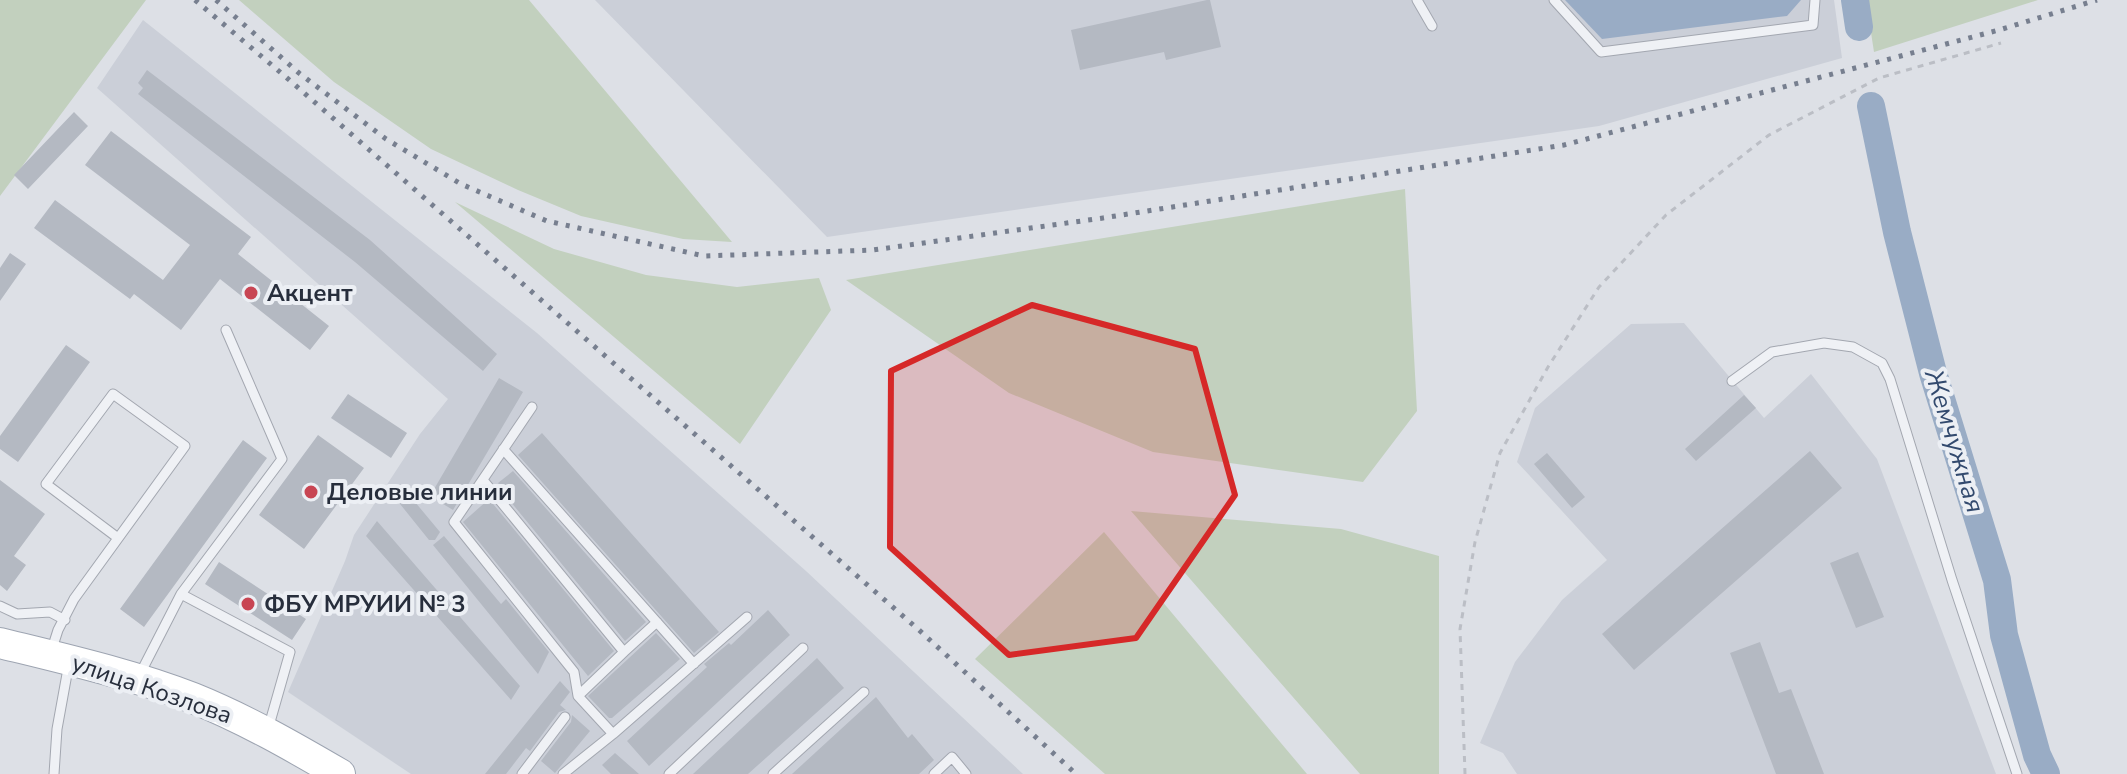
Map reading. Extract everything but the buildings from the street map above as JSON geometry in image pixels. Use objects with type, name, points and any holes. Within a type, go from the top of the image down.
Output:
[{"type":"main road","name":"улица Козлова","points":[[0,643],[193,698],[267,732],[340,774]]},
{"type":"lane","points":[[1417,0],[1432,26]]},
{"type":"lane","points":[[1554,0],[1601,52],[1813,25],[1815,0]]},
{"type":"lane","points":[[138,680],[181,594],[282,459],[226,330]]},
{"type":"lane","points":[[1732,381],[1772,352],[1824,343],[1853,347],[1882,363],[1890,379],[1952,580],[2017,774]]},
{"type":"lane","points":[[54,774],[60,658],[58,630],[74,599],[185,446],[113,394],[46,484],[118,538]]},
{"type":"lane","points":[[532,407],[454,522],[574,672],[578,696],[613,734]]},
{"type":"lane","points":[[503,449],[694,664]]},
{"type":"lane","points":[[483,480],[624,652]]},
{"type":"lane","points":[[181,594],[290,652],[267,732]]},
{"type":"lane","points":[[0,606],[17,614],[50,612],[65,620]]},
{"type":"lane","points":[[563,774],[747,617]]},
{"type":"lane","points":[[578,696],[657,622]]},
{"type":"lane","points":[[669,774],[803,648]]},
{"type":"lane","points":[[773,774],[864,692]]},
{"type":"lane","points":[[522,774],[565,717]]},
{"type":"lane","points":[[934,774],[952,757],[966,774]]},
{"type":"path","points":[[1465,774],[1460,629],[1475,542],[1500,453],[1548,367],[1599,287],[1666,215],[1769,135],[1879,78],[2001,43]]},
{"type":"highlighted area","points":[[1032,305],[1195,349],[1235,495],[1136,638],[1009,655],[890,547],[891,371]]},
{"type":"shaded area","points":[[595,0],[1834,0],[1842,58],[1599,126],[827,237]]},
{"type":"shaded area","points":[[143,20],[537,333],[806,571],[1023,774],[411,774],[288,692],[354,535],[420,434],[448,399],[97,88]]},
{"type":"shaded area","points":[[1684,323],[1764,418],[1811,374],[1877,459],[1996,774],[1517,774],[1503,753],[1480,743],[1515,662],[1562,600],[1607,560],[1517,462],[1535,408],[1631,324]]},
{"type":"green space","points":[[0,0],[146,0],[0,196]]},
{"type":"green space","points":[[239,0],[529,0],[732,242],[683,239],[581,216],[431,149],[334,82]]},
{"type":"green space","points":[[1866,0],[2038,0],[1874,52]]},
{"type":"green space","points":[[1405,189],[1417,411],[1363,482],[1153,452],[1009,393],[846,280]]},
{"type":"green space","points":[[455,202],[554,249],[646,275],[737,287],[819,278],[831,310],[740,444]]},
{"type":"green space","points":[[1131,511],[1341,529],[1439,556],[1439,774],[1360,774]]},
{"type":"green space","points":[[1104,532],[1307,774],[1105,774],[975,659]]},
{"type":"water","points":[[1565,0],[1801,0],[1787,16],[1602,39]]},
{"type":"waterway","name":"Жемчужная","points":[[1855,0],[1859,27]]},
{"type":"waterway","name":"Жемчужная","points":[[1871,106],[1897,232],[1933,373],[1997,580],[2004,635],[2037,755],[2046,774]]},
{"type":"railway","points":[[195,0],[919,630],[1076,774]]},
{"type":"railway","points":[[216,0],[299,73],[386,139],[461,184],[547,221],[704,256],[873,250],[1103,218],[1564,145],[1999,30],[2097,0]]},
{"type":"place","name":"Акцент","points":[[251,293]]},
{"type":"place","name":"Деловые линии","points":[[311,492]]},
{"type":"place","name":"ФБУ МРУИИ № 3","points":[[248,604]]}]
